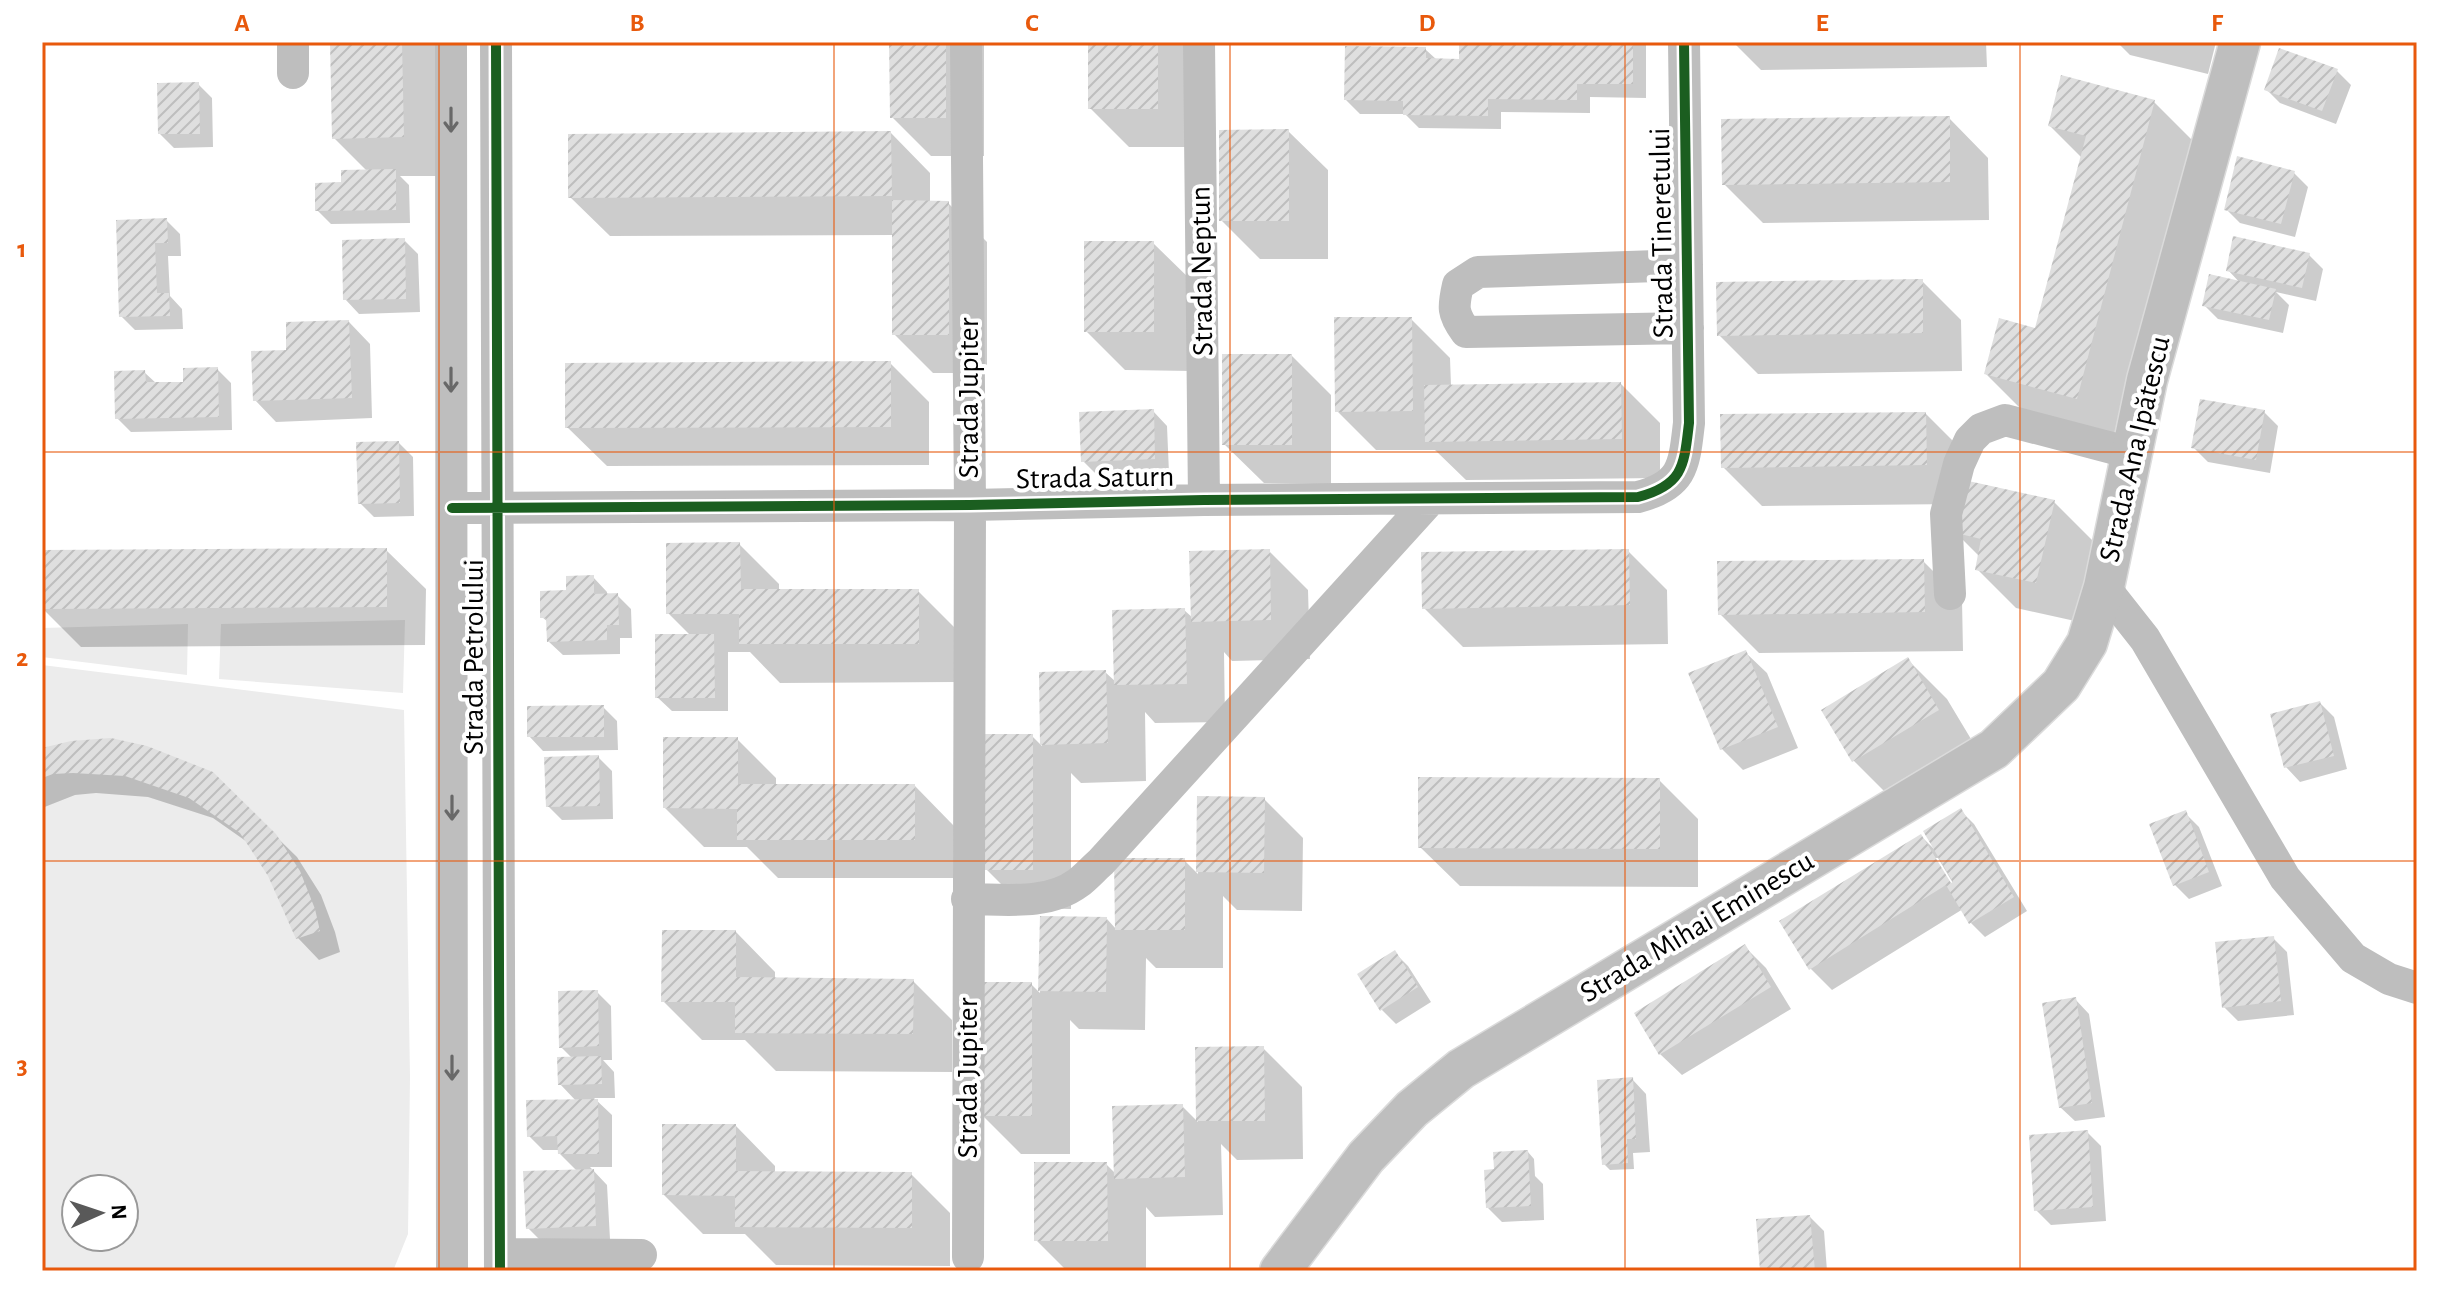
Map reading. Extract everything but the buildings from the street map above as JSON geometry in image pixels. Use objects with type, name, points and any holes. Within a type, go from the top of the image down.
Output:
[{"type":"main road","name":"Strada Ana Ipătescu","points":[[2104,587],[2147,380],[2240,42]]},
{"type":"main road","name":"Strada Mihai Eminescu","points":[[1280,1271],[1366,1157],[1412,1109],[1461,1069],[1994,749],[2061,685],[2087,643],[2104,587]]},
{"type":"street","name":"Strada Jupiter","points":[[966,42],[970,505],[968,1257]]},
{"type":"street","name":"Strada Neptun","points":[[1199,42],[1204,500]]},
{"type":"street","name":"Strada Tineretului","points":[[1684,42],[1689,423]]},
{"type":"street","points":[[451,44],[496,43]]},
{"type":"street","name":"Strada Petrolului","points":[[496,43],[500,1263]]},
{"type":"street","name":"Strada Petrolului","points":[[451,44],[452,1271]]},
{"type":"street","points":[[1687,265],[1478,272],[1458,285],[1453,307],[1456,319],[1466,332],[1688,328]]},
{"type":"street","points":[[1950,594],[1946,514],[1959,464],[1970,440],[1981,429],[2005,420],[2131,453]]},
{"type":"street","name":"Strada Saturn","points":[[452,508],[1638,497],[1657,492],[1674,479],[1685,461],[1689,423]]},
{"type":"street","points":[[967,899],[1031,899],[1056,895],[1076,884],[1101,862],[1431,499]]},
{"type":"street","name":"Strada Ana Ipătescu","points":[[2104,587],[2145,639],[2285,878],[2353,958],[2389,979],[2417,988]]},
{"type":"street","points":[[500,1263],[641,1255]]},
{"type":"shaded area","points":[[405,620],[403,693],[219,679],[221,624]]},
{"type":"shaded area","points":[[188,624],[187,675],[42,657],[42,628]]},
{"type":"shaded area","points":[[42,665],[404,710],[410,1077],[408,1234],[393,1271],[42,1271]]},
{"type":"cycle path","points":[[496,42],[500,1271]]},
{"type":"cycle path","points":[[452,508],[1638,497],[1653,492],[1665,486],[1679,471],[1689,423],[1684,42]]}]
